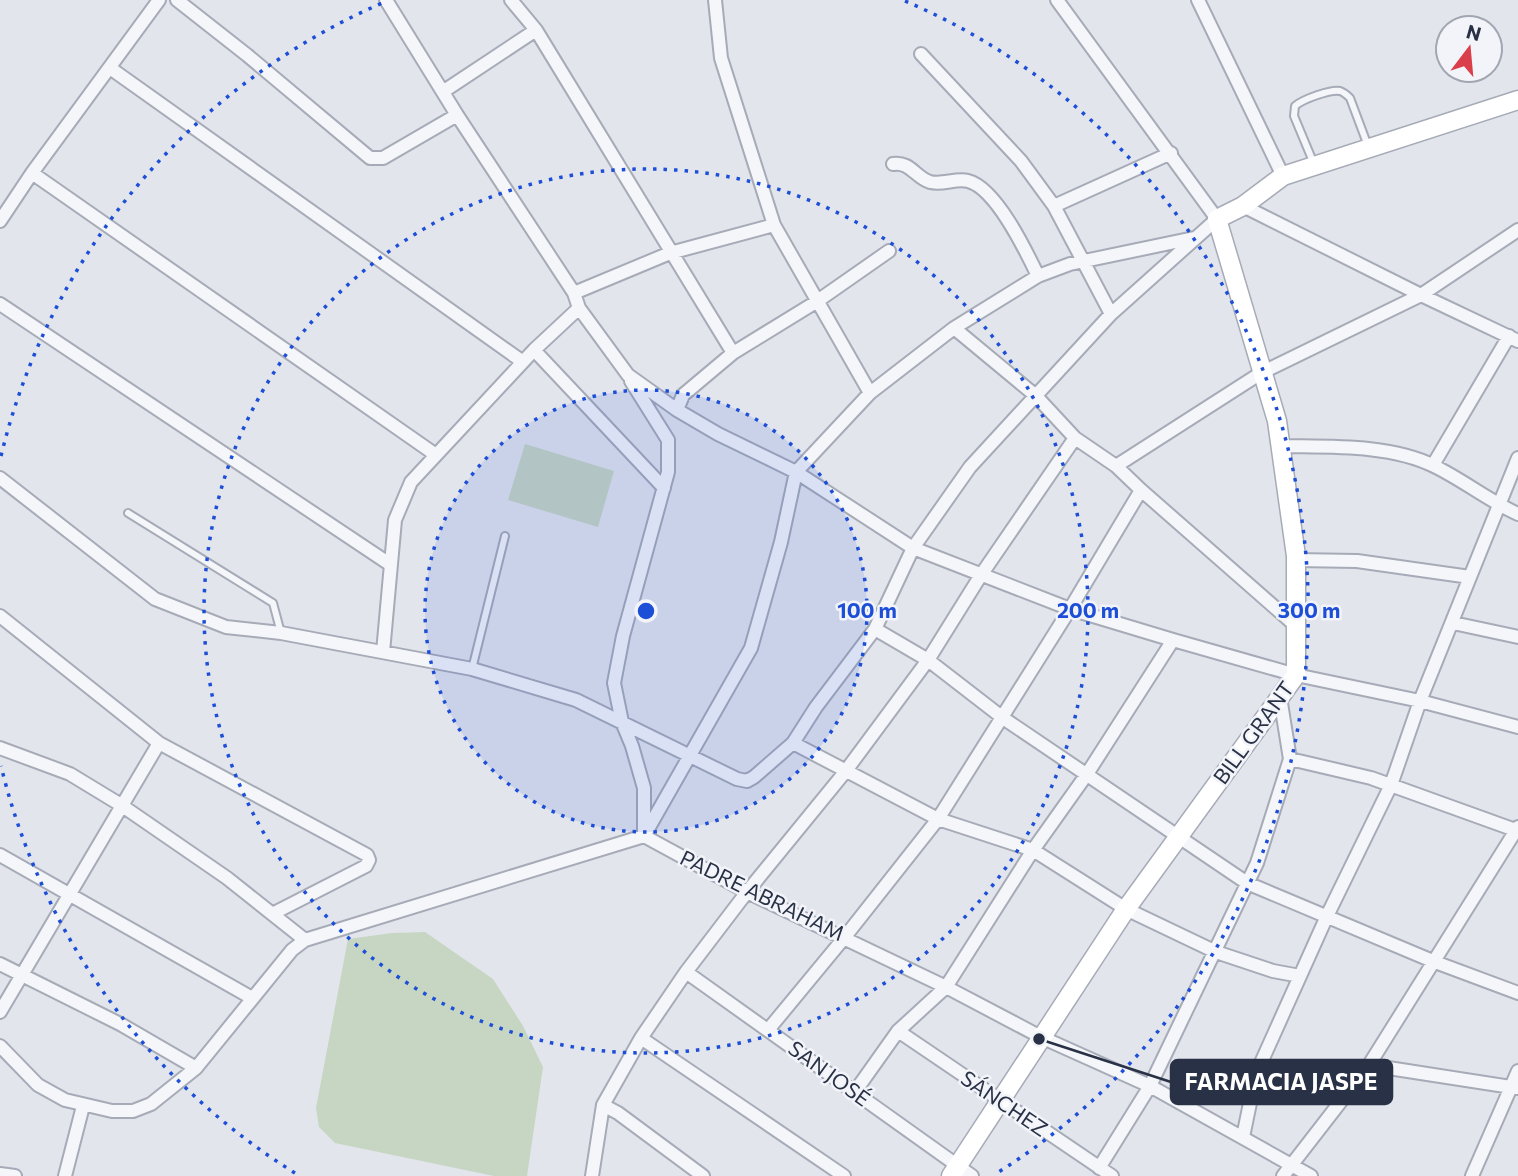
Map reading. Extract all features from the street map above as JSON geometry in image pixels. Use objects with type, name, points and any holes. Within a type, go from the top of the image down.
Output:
[{"type":"street","points":[[0,221],[159,0]]},
{"type":"street","points":[[177,0],[247,54],[370,158],[383,158],[457,115]]},
{"type":"street","points":[[386,0],[457,115],[574,293],[579,308],[628,375],[668,440],[668,472],[623,636],[614,683],[622,722],[644,788],[644,836]]},
{"type":"street","points":[[511,0],[536,30],[733,353]]},
{"type":"street","points":[[715,0],[721,58],[774,225],[870,393]]},
{"type":"street","points":[[1057,0],[1217,219]]},
{"type":"street","points":[[1198,0],[1283,176]]},
{"type":"street","points":[[444,91],[536,30]]},
{"type":"street","points":[[921,54],[1021,161],[1054,206],[1111,314]]},
{"type":"street","points":[[110,68],[523,362]]},
{"type":"street","points":[[0,478],[155,599],[226,627],[281,634],[472,670],[576,700],[737,779],[747,781],[793,743],[816,707],[875,629],[913,548],[970,467],[1111,314],[1217,219],[1243,206],[1283,176],[1518,100]]},
{"type":"street","points":[[1054,206],[1171,153]]},
{"type":"street","points":[[893,164],[908,166],[932,182],[961,180],[981,186],[1017,232],[1038,276]]},
{"type":"street","points":[[32,173],[436,455]]},
{"type":"street","points":[[1243,206],[1513,338],[1433,465]]},
{"type":"street","name":"BILL GRANT","points":[[960,1173],[999,1101],[1126,909],[1296,675],[1296,560],[1278,421],[1261,373],[1217,219]]},
{"type":"street","points":[[574,293],[670,253],[774,225]]},
{"type":"street","points":[[1116,466],[1261,373],[1421,295],[1518,229]]},
{"type":"street","points":[[0,1046],[38,1085],[65,1100],[111,1111],[133,1111],[151,1104],[196,1068],[292,950],[305,940],[644,836],[751,648],[781,542],[796,472],[870,393],[954,328],[1038,276],[1082,262],[1196,238]]},
{"type":"street","points":[[677,410],[683,395],[733,353],[816,302],[888,251]]},
{"type":"street","points":[[0,304],[391,565]]},
{"type":"street","points":[[383,652],[395,520],[411,482],[534,350],[579,308]]},
{"type":"street","points":[[954,328],[1036,396],[1075,438],[1116,466],[1296,626]]},
{"type":"street","points":[[534,350],[664,488]]},
{"type":"street","points":[[628,375],[677,410],[718,434],[796,472],[913,548],[981,575],[1070,609],[1296,675],[1420,701],[1518,727]]},
{"type":"street","points":[[592,1176],[603,1105],[641,1038],[686,972],[845,772],[928,660],[981,575],[1075,438]]},
{"type":"street","points":[[1281,446],[1378,449],[1433,465],[1498,505],[1518,514]]},
{"type":"street","points":[[1243,1136],[1256,1074],[1327,916],[1391,785],[1420,701],[1518,457]]},
{"type":"street","points":[[768,1030],[938,819],[1003,718],[1141,490]]},
{"type":"street","points":[[1296,560],[1357,561],[1470,577]]},
{"type":"street","points":[[0,616],[159,743],[367,855],[369,860],[366,866],[272,914]]},
{"type":"street","points":[[1453,622],[1518,637]]},
{"type":"street","points":[[875,629],[928,660],[1003,718],[1247,883],[1434,962],[1518,993]]},
{"type":"street","points":[[854,1093],[898,1031],[946,986],[1173,640]]},
{"type":"street","points":[[1099,1168],[1150,1086],[1256,863],[1290,759],[1280,697]]},
{"type":"street","points":[[0,1012],[159,743]]},
{"type":"street","points":[[793,743],[938,819],[1033,850],[1126,909],[1216,952],[1273,971],[1300,976]]},
{"type":"street","points":[[0,748],[70,774],[121,805],[227,878],[305,940]]},
{"type":"street","points":[[1283,1176],[1369,1065],[1517,829],[1371,778],[1290,759]]},
{"type":"street","name":"PADRE ABRAHAM","points":[[644,836],[747,892],[946,986],[1041,1037],[1150,1086],[1311,1176]]},
{"type":"street","points":[[0,855],[252,998]]},
{"type":"street","points":[[0,964],[122,1024],[196,1068]]},
{"type":"street","name":"SAN JOSÉ","points":[[686,972],[960,1173]]},
{"type":"street","name":"SÁNCHEZ","points":[[898,1031],[1112,1176]]},
{"type":"street","points":[[641,1038],[844,1176]]},
{"type":"street","points":[[1369,1065],[1515,1087]]},
{"type":"street","points":[[1472,1176],[1515,1087],[1518,1071]]},
{"type":"street","points":[[603,1105],[618,1113],[703,1176]]},
{"type":"street","points":[[65,1176],[83,1106]]},
{"type":"street","points":[[0,1174],[15,1176]]},
{"type":"lane","points":[[1315,166],[1294,116],[1295,106],[1303,100],[1338,90],[1344,93],[1350,98],[1368,148]]},
{"type":"lane","points":[[128,513],[273,603],[281,634]]},
{"type":"lane","points":[[472,670],[505,536]]},
{"type":"green space","points":[[525,444],[614,471],[598,527],[508,500]]},
{"type":"green space","points":[[425,932],[493,979],[523,1026],[543,1067],[527,1176],[494,1176],[335,1143],[319,1127],[316,1108],[348,939]]},
{"type":"place","name":"FARMACIA JASPE","points":[[1039,1039]]}]
